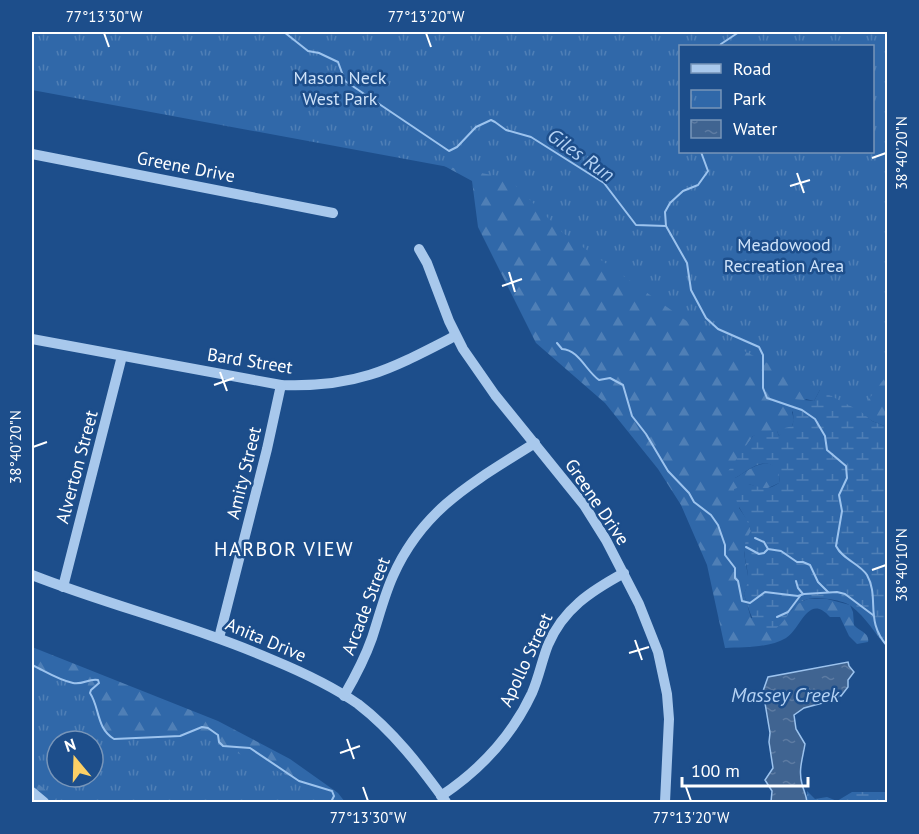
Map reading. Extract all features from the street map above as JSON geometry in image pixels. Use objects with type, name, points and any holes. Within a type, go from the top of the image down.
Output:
[{"type":"street","name":"Greene Drive","points":[[32,154],[333,213]]},
{"type":"street","name":"Greene Drive","points":[[419,249],[427,263],[456,336],[481,376],[584,505],[624,573],[648,625],[664,673],[669,719],[665,802]]},
{"type":"street","name":"Bard Street","points":[[32,339],[281,385],[312,386],[368,377],[399,365],[456,336]]},
{"type":"street","name":"Alverton Street","points":[[63,587],[122,356]]},
{"type":"street","name":"Amity Street","points":[[219,638],[281,385]]},
{"type":"street","name":"Arcade Street","points":[[344,696],[366,655],[393,575],[420,530],[461,490],[535,443]]},
{"type":"street","name":"Apollo Street","points":[[443,799],[479,767],[508,733],[532,693],[552,635],[569,611],[581,599],[624,573]]},
{"type":"street","name":"Anita Drive","points":[[32,575],[219,638],[287,665],[344,696],[374,717],[401,743],[443,799]]},
{"type":"street","points":[[32,792],[44,802]]},
{"type":"green space","name":"Meadowood Recreation Area","points":[[32,32],[887,32],[887,375],[860,411],[688,322],[563,233],[508,178],[32,90]]},
{"type":"green space","name":"Mason Neck West Park","points":[[887,32],[887,427],[872,421],[822,386],[814,401],[806,399],[792,412],[794,420],[792,426],[779,436],[777,431],[753,436],[747,445],[735,478],[764,464],[774,466],[779,476],[779,483],[764,490],[749,484],[739,508],[748,521],[751,531],[744,553],[749,582],[744,594],[751,618],[791,611],[798,603],[808,599],[827,599],[850,605],[854,625],[866,634],[868,642],[857,644],[849,636],[840,617],[830,617],[816,608],[805,615],[786,638],[772,644],[725,648],[707,565],[681,505],[658,469],[605,403],[536,343],[478,227],[472,181],[273,68]]},
{"type":"green space","points":[[822,386],[862,408],[860,411],[872,421],[887,427],[887,647],[856,610],[846,603],[829,599],[812,598],[801,602],[780,625],[766,631],[755,623],[744,594],[748,576],[744,547],[751,531],[736,500],[734,489],[749,484],[761,488],[771,487],[779,483],[778,473],[770,464],[760,464],[735,478],[721,481],[753,436],[762,432],[777,431],[779,436],[785,428],[792,426],[794,399],[814,401]]},
{"type":"green space","points":[[32,647],[218,721],[290,759],[338,793],[345,802],[32,802]]},
{"type":"green space","points":[[32,667],[89,681],[86,691],[105,729],[45,729],[45,789],[105,789],[105,730],[107,734],[202,737],[328,794],[332,802],[55,802],[57,799],[32,779]]},
{"type":"green space","points":[[807,791],[815,799],[827,797],[837,801],[852,792],[887,792],[887,802],[807,802]]},
{"type":"water","name":"Massey Creek","points":[[848,662],[854,672],[848,680],[848,687],[841,696],[804,708],[794,715],[796,729],[805,744],[800,774],[807,802],[771,802],[772,791],[765,780],[773,768],[763,691],[768,677]]},
{"type":"waterway","name":"Giles Run","points":[[284,32],[308,51],[319,53],[338,62],[345,81],[449,151],[457,147],[476,127],[491,120],[506,130],[531,137],[604,183],[636,225],[666,226],[687,263],[691,290],[706,318],[718,329],[759,347],[763,355],[763,388],[767,398],[802,410],[815,419],[825,436],[827,450],[846,466],[847,478],[839,495],[842,511],[836,546],[867,575],[871,584],[876,628],[888,647]]},
{"type":"waterway","points":[[720,45],[739,32]]},
{"type":"waterway","points":[[666,226],[665,212],[670,203],[683,191],[698,185],[708,171],[701,153]]},
{"type":"waterway","points":[[557,343],[562,349],[578,357],[599,380],[610,378],[623,385],[632,416],[646,434],[668,471],[689,493],[694,502],[711,515],[718,525],[725,545],[725,555],[735,568],[735,578],[738,581],[742,601],[750,603],[765,592],[798,596],[837,592],[845,594],[873,615]]},
{"type":"waterway","points":[[755,538],[764,542],[768,549],[781,551],[797,562],[810,565],[818,582],[828,592]]},
{"type":"waterway","points":[[746,547],[759,554],[768,549]]},
{"type":"waterway","points":[[796,581],[803,594]]},
{"type":"waterway","points":[[777,617],[788,612],[800,596]]},
{"type":"waterway","points":[[32,665],[57,678],[73,683],[98,680],[99,683],[90,693],[101,724],[114,739],[180,736],[202,727],[208,728],[218,735],[219,742],[223,746],[250,748],[299,781],[332,791],[334,796],[331,802]]},
{"type":"district","name":"HARBOR VIEW","points":[[284,549]]}]
